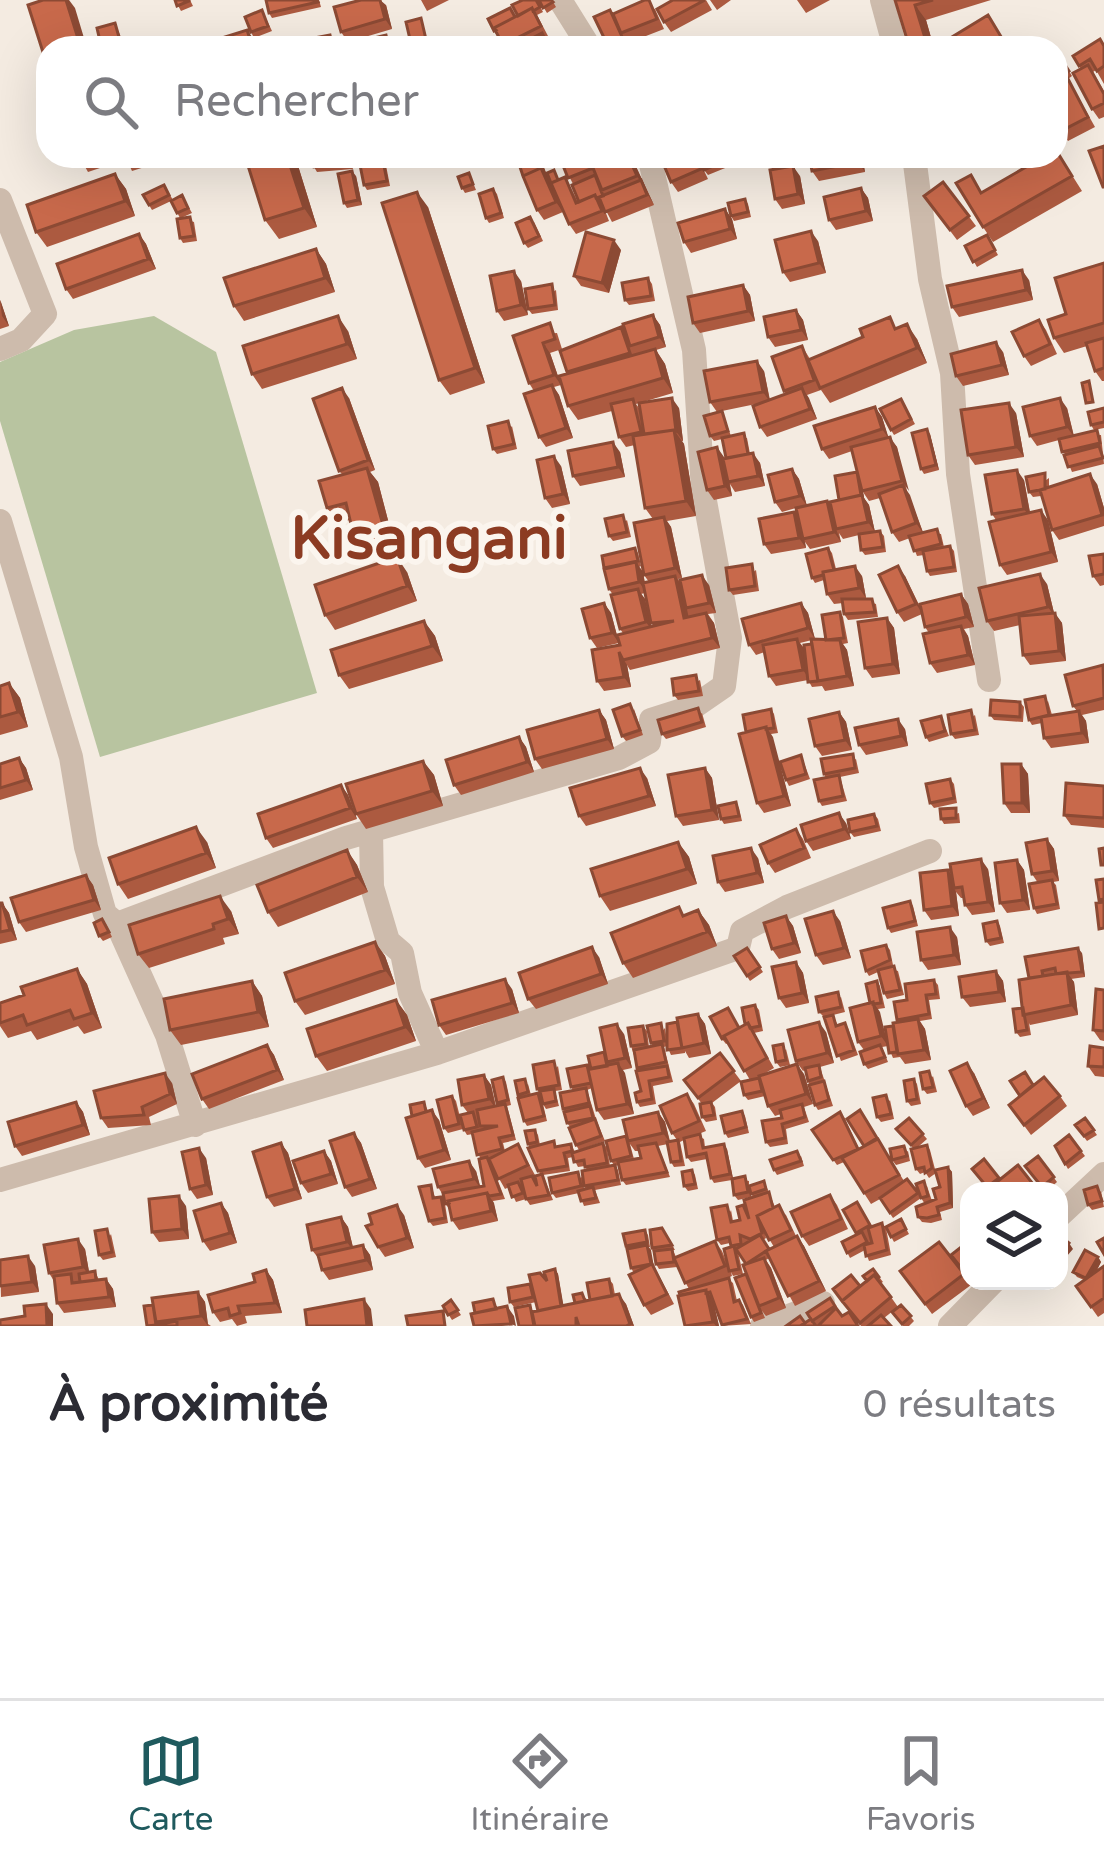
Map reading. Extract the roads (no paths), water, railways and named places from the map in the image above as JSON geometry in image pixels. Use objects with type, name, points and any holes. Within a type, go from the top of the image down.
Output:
[{"type":"street","points":[[560,0],[582,36]]},
{"type":"street","points":[[882,0],[892,36]]},
{"type":"street","points":[[117,924],[370,831],[619,758],[649,742],[651,720],[694,706],[724,686],[730,638],[703,490],[694,350],[652,168]]},
{"type":"street","points":[[916,168],[930,279],[952,373],[958,474],[988,680]]},
{"type":"street","points":[[0,200],[45,314],[20,340],[0,349]]},
{"type":"street","points":[[0,521],[71,758],[82,832],[105,914],[117,924],[167,1036],[195,1125]]},
{"type":"street","points":[[370,831],[372,887],[388,941],[402,952],[410,993],[437,1053]]},
{"type":"street","points":[[0,1180],[437,1053],[695,967],[738,948],[742,931],[787,907],[930,851]]},
{"type":"street","points":[[1068,1208],[1104,1174]]},
{"type":"street","points":[[950,1326],[985,1290]]},
{"type":"street","points":[[762,1326],[823,1304]]},
{"type":"district","name":"Kisangani","points":[[429,539]]}]
